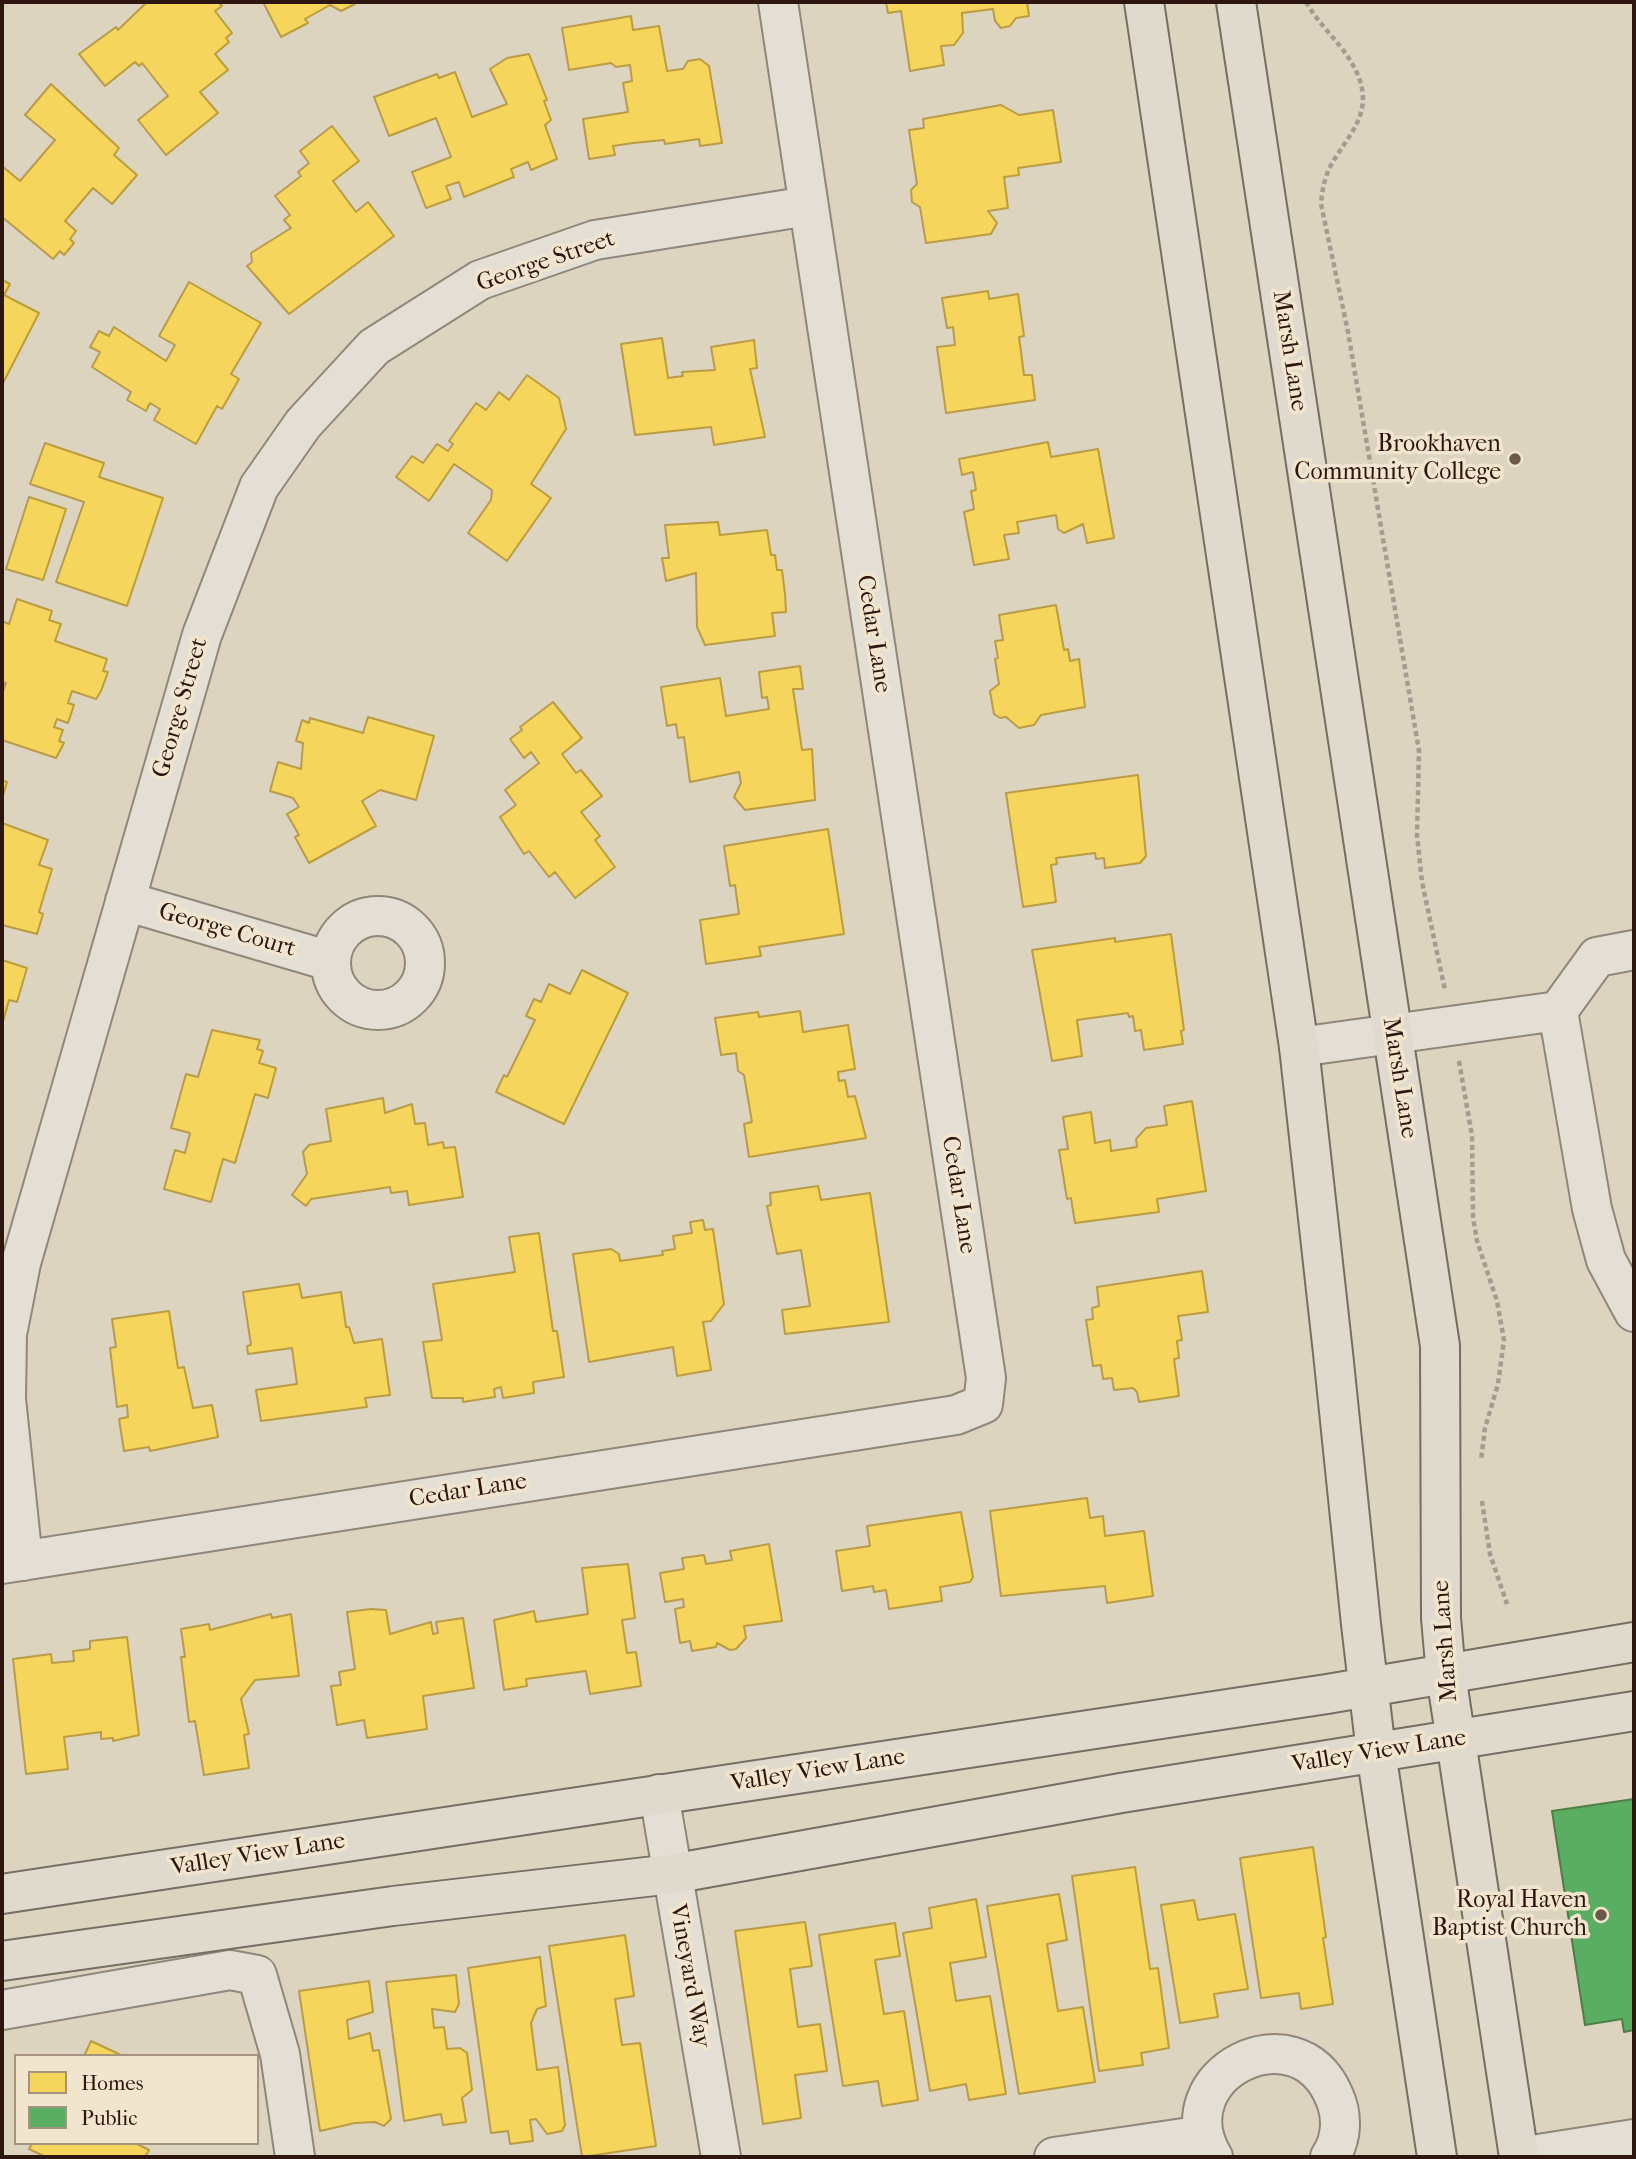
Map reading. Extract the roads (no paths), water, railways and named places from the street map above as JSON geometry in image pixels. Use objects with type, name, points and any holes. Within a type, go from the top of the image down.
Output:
[{"type":"main road","points":[[1144,2],[1299,1047],[1376,1752],[1437,2157]]},
{"type":"main road","name":"Marsh Lane","points":[[1236,2],[1440,1346],[1441,1618],[1446,1675],[1519,2157]]},
{"type":"main road","name":"Valley View Lane","points":[[2,1894],[1446,1675],[1634,1642]]},
{"type":"main road","name":"Valley View Lane","points":[[2,1961],[393,1906],[671,1874],[1121,1793],[1634,1711]]},
{"type":"street","name":"Cedar Lane","points":[[13,1562],[956,1415],[983,1404],[986,1378],[778,2]]},
{"type":"street","name":"George Street","points":[[13,1562],[6,1399],[7,1334],[21,1263],[202,635],[259,487],[303,424],[374,347],[480,280],[595,240],[808,206]]},
{"type":"street","name":"George Court","points":[[125,901],[330,961]]},
{"type":"street","points":[[1634,950],[1597,957],[1558,1011],[1592,1209],[1606,1260],[1634,1312]]},
{"type":"street","points":[[1299,1047],[1558,1011]]},
{"type":"street","name":"Vineyard Way","points":[[659,1794],[721,2157]]},
{"type":"street","points":[[2,2010],[230,1970],[257,1976],[279,2054],[295,2157]]},
{"type":"street","points":[[1054,2157],[1208,2146],[1204,2111],[1211,2089],[1226,2070],[1246,2059],[1269,2054],[1292,2056],[1313,2067],[1329,2084],[1338,2106],[1340,2129],[1335,2150],[1330,2157]]},
{"type":"street","points":[[1519,2157],[1634,2139]]},
{"type":"place","name":"Brookhaven Community College","points":[[1515,459]]},
{"type":"place","name":"Royal Haven Baptist Church","points":[[1601,1915]]}]
